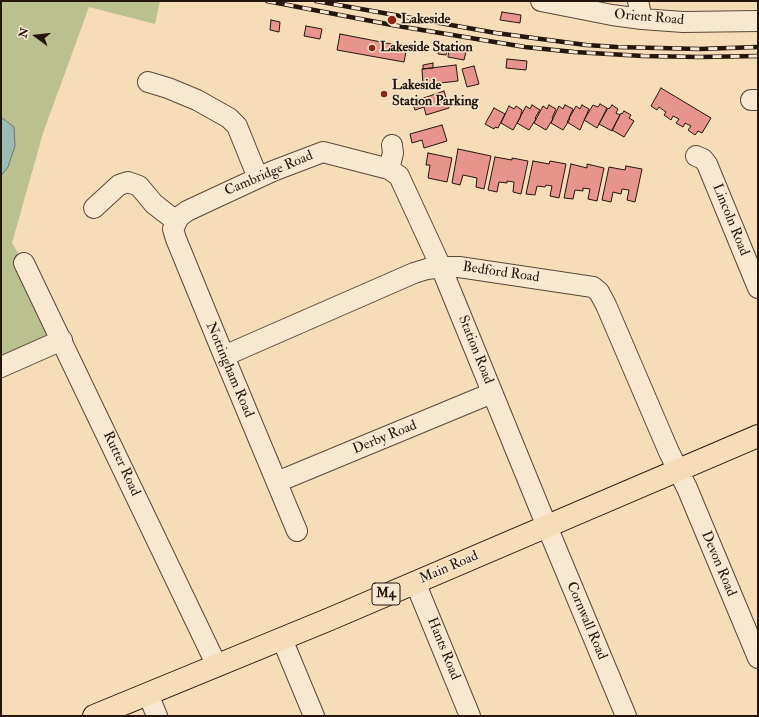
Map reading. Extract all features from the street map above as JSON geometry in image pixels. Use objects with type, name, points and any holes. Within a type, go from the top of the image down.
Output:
[{"type":"main road","name":"Main Road","points":[[94,716],[282,639],[758,436]]},
{"type":"street","name":"Orient Road","points":[[541,1],[612,15],[640,10],[683,22],[758,21]]},
{"type":"street","points":[[148,82],[168,88],[197,100],[229,118],[236,126],[258,178]]},
{"type":"street","points":[[392,145],[394,172]]},
{"type":"street","name":"Cambridge Road","points":[[181,216],[258,178],[323,152],[394,172]]},
{"type":"street","name":"Lincoln Road","points":[[696,156],[703,159],[707,164],[752,256],[758,288]]},
{"type":"street","name":"Station Road","points":[[394,172],[441,267],[547,526]]},
{"type":"street","points":[[94,208],[119,185],[128,182],[139,186],[154,204],[181,216]]},
{"type":"street","name":"Nottingham Road","points":[[181,216],[173,229],[173,232],[297,531]]},
{"type":"street","name":"Rutter Road","points":[[24,263],[216,666]]},
{"type":"street","name":"Bedford Road","points":[[224,356],[414,273],[441,267],[459,267],[589,285],[597,289],[606,305],[678,470]]},
{"type":"street","points":[[1,367],[62,340]]},
{"type":"street","name":"Derby Road","points":[[276,482],[492,393]]},
{"type":"street","name":"Devon Road","points":[[678,470],[687,488],[758,658]]},
{"type":"street","name":"Cornwall Road","points":[[547,526],[626,716]]},
{"type":"street","name":"Hants Road","points":[[415,582],[470,716]]},
{"type":"street","points":[[282,639],[314,716]]},
{"type":"street","points":[[148,694],[157,716]]},
{"type":"green space","points":[[1,1],[160,1],[155,24],[89,7],[43,133],[12,243],[24,263],[62,340],[1,367]]},
{"type":"water","points":[[1,117],[14,127],[15,146],[8,167],[1,176]]},
{"type":"building","points":[[502,12],[521,15],[520,23],[500,20]]},
{"type":"building","points":[[271,20],[280,22],[279,32],[270,30]]},
{"type":"building","points":[[306,26],[322,29],[320,39],[304,36]]},
{"type":"building","name":"Lakeside Station","points":[[340,34],[407,47],[404,62],[337,50]]},
{"type":"building","points":[[439,46],[448,47],[446,55],[438,54]]},
{"type":"building","points":[[449,49],[466,52],[464,60],[448,57]]},
{"type":"building","points":[[507,59],[527,61],[526,70],[506,68]]},
{"type":"building","points":[[433,63],[433,68],[423,69],[423,65]]},
{"type":"building","points":[[456,65],[458,81],[423,85],[422,69]]},
{"type":"building","points":[[474,66],[479,84],[467,87],[462,69]]},
{"type":"building","points":[[661,88],[711,118],[702,133],[698,131],[695,135],[688,130],[691,126],[685,123],[683,127],[676,123],[679,119],[673,116],[671,120],[664,115],[666,112],[659,107],[657,110],[651,106]]},
{"type":"building","points":[[444,91],[449,108],[426,115],[424,107],[415,110],[412,102]]},
{"type":"building","points":[[600,104],[607,108],[597,128],[584,120],[593,105],[598,107]]},
{"type":"building","points":[[532,105],[540,110],[529,130],[517,123],[526,106],[530,109]]},
{"type":"building","points":[[549,105],[556,109],[552,118],[553,119],[546,130],[534,123],[543,106],[547,109]]},
{"type":"building","points":[[565,105],[573,109],[569,118],[570,119],[563,130],[551,123],[559,106],[563,109]]},
{"type":"building","points":[[582,105],[589,109],[580,130],[567,122],[576,106],[580,109]]},
{"type":"building","points":[[612,105],[618,109],[616,113],[620,115],[612,131],[599,124],[608,108],[609,109]]},
{"type":"building","points":[[509,106],[514,109],[516,106],[522,110],[520,118],[513,130],[501,123]]},
{"type":"building","points":[[494,108],[505,114],[498,128],[495,127],[494,129],[485,124]]},
{"type":"building","points":[[624,111],[631,115],[629,118],[634,121],[624,137],[612,130],[621,113],[622,114]]},
{"type":"building","points":[[442,125],[447,141],[424,148],[422,140],[412,143],[410,134]]},
{"type":"building","points":[[458,149],[491,156],[484,189],[476,187],[477,178],[463,175],[460,185],[452,183]]},
{"type":"building","points":[[428,153],[452,158],[447,182],[428,178],[430,165],[426,165]]},
{"type":"building","points":[[495,157],[528,161],[521,194],[513,192],[514,182],[507,181],[507,183],[499,182],[497,192],[488,190]]},
{"type":"building","points":[[533,161],[549,164],[550,161],[566,164],[559,198],[550,196],[552,186],[546,185],[545,187],[537,186],[535,195],[526,194]]},
{"type":"building","points":[[571,164],[587,168],[587,164],[604,168],[597,201],[588,199],[590,189],[583,188],[583,191],[575,190],[573,199],[564,198]]},
{"type":"building","points":[[626,166],[642,169],[635,202],[627,200],[629,190],[622,189],[621,194],[613,192],[611,202],[602,200],[609,167],[625,170]]},
{"type":"railway","points":[[267,1],[392,25],[525,47],[574,52],[643,56],[758,56]]},
{"type":"railway","points":[[316,1],[496,33],[586,45],[700,49],[758,47]]},
{"type":"place","name":"Lakeside","points":[[392,20]]},
{"type":"place","name":"Lakeside Station","points":[[372,48]]},
{"type":"place","name":"Lakeside Station Parking","points":[[384,94]]}]
